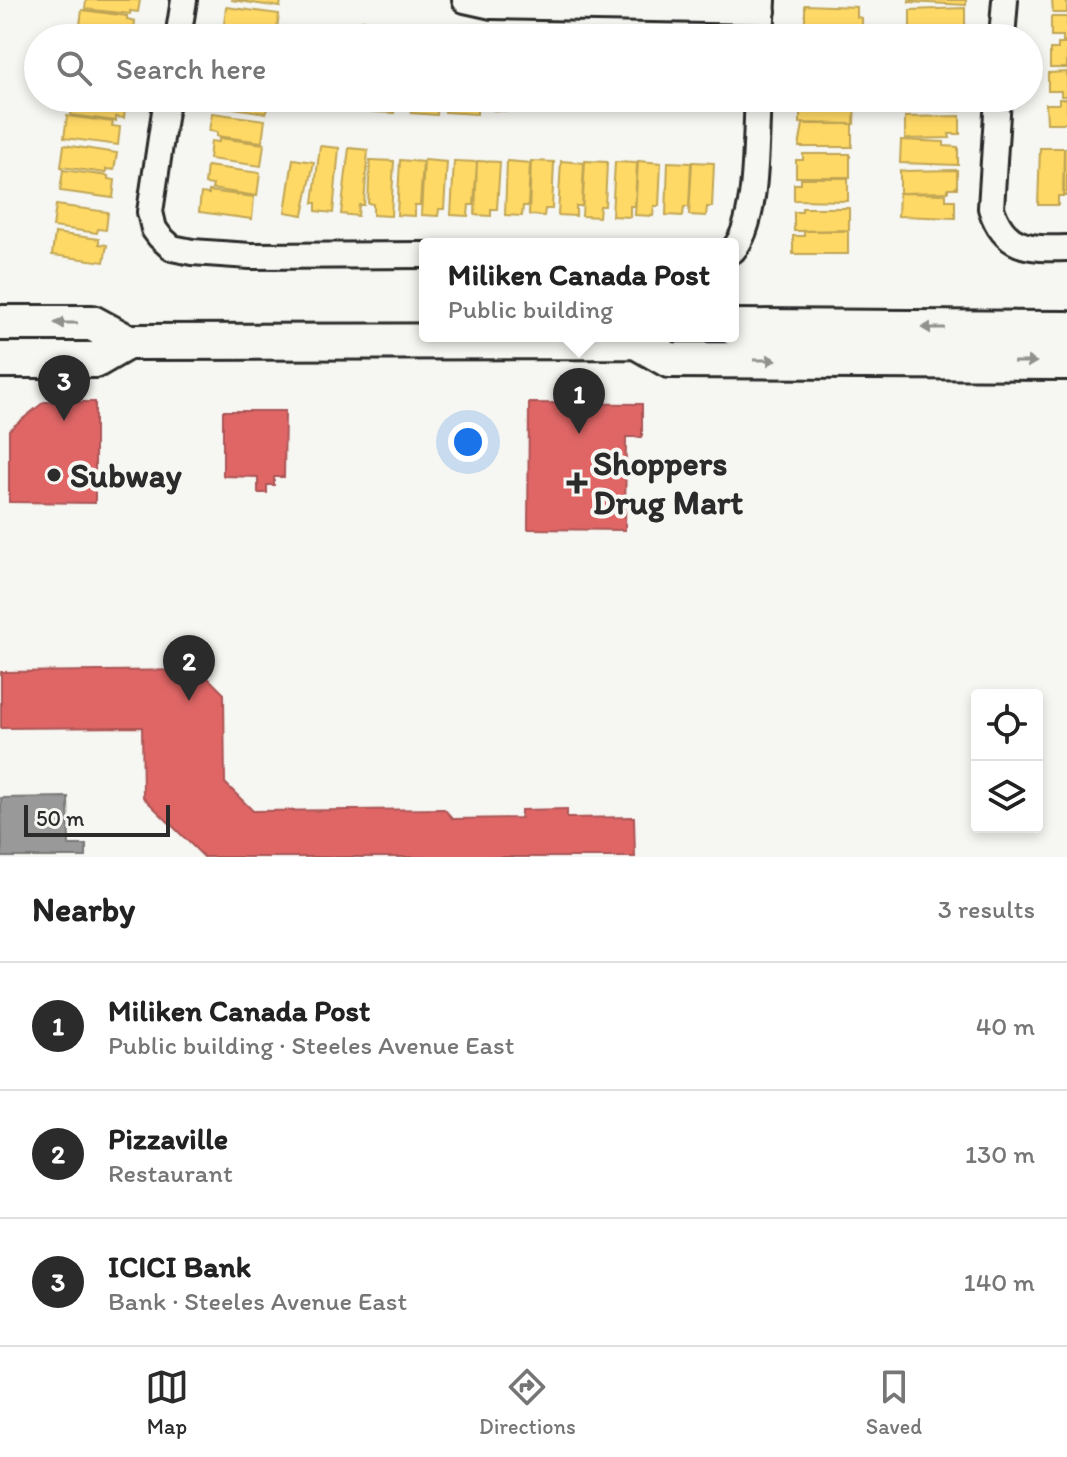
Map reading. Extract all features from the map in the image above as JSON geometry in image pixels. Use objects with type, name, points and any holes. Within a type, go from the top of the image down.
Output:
[{"type":"main road","points":[[0,323],[92,323],[127,342],[419,340]]},
{"type":"main road","points":[[739,327],[1067,329]]},
{"type":"main road","points":[[0,360],[96,360],[127,342]]},
{"type":"main road","points":[[647,342],[669,360],[1067,362]]},
{"type":"street","points":[[180,24],[184,0]]},
{"type":"street","points":[[465,0],[492,6],[763,5]]},
{"type":"street","points":[[1003,24],[1005,0]]},
{"type":"street","points":[[165,112],[150,212],[154,229],[172,248],[250,256],[419,255]]},
{"type":"street","points":[[739,240],[745,231],[751,195],[757,112]]},
{"type":"street","points":[[997,112],[991,208],[995,222],[1001,233],[1021,246],[1067,248]]},
{"type":"building: Homes","points":[[86,0],[140,0],[138,12],[130,11],[130,14],[85,9]]},
{"type":"building: Homes","points":[[231,0],[281,0],[280,7]]},
{"type":"building: Homes","points":[[966,0],[966,5],[909,2]]},
{"type":"building: Homes","points":[[1052,0],[1067,0],[1067,13],[1053,13]]},
{"type":"building: Homes","points":[[805,5],[857,7],[857,17],[862,18],[862,24],[805,24]]},
{"type":"building: Homes","points":[[226,7],[279,14],[278,24],[224,24]]},
{"type":"building: Homes","points":[[965,8],[965,24],[910,24],[910,10]]},
{"type":"building: Homes","points":[[82,10],[127,16],[127,19],[135,21],[135,24],[80,24]]},
{"type":"building: Homes","points":[[1051,17],[1067,17],[1067,42],[1063,42],[1063,36],[1051,36]]},
{"type":"building: Homes","points":[[1058,44],[1067,44],[1067,68],[1050,68],[1050,49],[1058,49]]},
{"type":"building: Homes","points":[[1067,72],[1067,96],[1061,96],[1061,91],[1048,91],[1048,73]]},
{"type":"building: Homes","points":[[1059,99],[1067,99],[1067,123],[1047,123],[1046,104],[1059,104]]},
{"type":"building: Homes","points":[[71,112],[125,112],[124,118],[116,117],[116,121],[71,115]]},
{"type":"building: Homes","points":[[411,112],[437,112],[437,115]]},
{"type":"building: Homes","points":[[800,112],[854,112],[854,124],[800,123]]},
{"type":"building: Homes","points":[[212,113],[265,120],[262,142],[217,136],[217,132],[209,131]]},
{"type":"building: Homes","points":[[67,116],[113,122],[112,126],[120,127],[118,145],[64,138]]},
{"type":"building: Homes","points":[[960,116],[960,134],[949,134],[950,138],[905,139],[905,117]]},
{"type":"building: Homes","points":[[803,124],[852,124],[852,147],[799,147]]},
{"type":"building: Homes","points":[[219,138],[264,144],[261,166],[209,159],[211,141],[219,142]]},
{"type":"building: Homes","points":[[901,140],[944,142],[944,146],[958,147],[958,165],[900,163]]},
{"type":"building: Homes","points":[[64,145],[117,153],[114,170],[106,169],[106,173],[61,167]]},
{"type":"building: Homes","points":[[320,146],[339,148],[333,213],[316,211],[316,203],[313,203]]},
{"type":"building: Homes","points":[[349,148],[368,150],[364,205],[359,205],[358,216],[341,214]]},
{"type":"building: Homes","points":[[1040,148],[1064,148],[1063,196],[1058,196],[1058,205],[1038,205]]},
{"type":"building: Homes","points":[[1064,148],[1067,148],[1067,196],[1064,196]]},
{"type":"building: Homes","points":[[803,154],[850,154],[850,177],[796,177],[796,160],[803,160]]},
{"type":"building: Homes","points":[[293,159],[314,162],[303,215],[285,212]]},
{"type":"building: Homes","points":[[370,160],[394,161],[391,216],[373,215],[373,204],[368,203]]},
{"type":"building: Homes","points":[[400,160],[423,162],[420,205],[415,205],[415,216],[397,215]]},
{"type":"building: Homes","points":[[424,160],[447,162],[444,209],[439,209],[438,216],[421,215]]},
{"type":"building: Homes","points":[[454,161],[477,162],[474,205],[469,205],[468,216],[451,215]]},
{"type":"building: Homes","points":[[477,161],[500,162],[497,209],[491,209],[491,216],[475,215]]},
{"type":"building: Homes","points":[[507,161],[530,163],[528,206],[523,206],[522,216],[505,215]]},
{"type":"building: Homes","points":[[531,161],[554,162],[552,209],[545,209],[544,216],[529,215]]},
{"type":"building: Homes","points":[[561,161],[584,163],[582,206],[576,206],[576,216],[558,215]]},
{"type":"building: Homes","points":[[585,161],[607,162],[605,206],[600,206],[599,217],[582,216]]},
{"type":"building: Homes","points":[[638,161],[661,163],[659,206],[654,206],[653,216],[635,215]]},
{"type":"building: Homes","points":[[615,162],[637,163],[635,206],[630,206],[630,217],[612,216]]},
{"type":"building: Homes","points":[[668,162],[691,163],[689,207],[684,207],[683,216],[666,215]]},
{"type":"building: Homes","points":[[692,162],[714,163],[712,207],[707,207],[706,216],[689,215]]},
{"type":"building: Homes","points":[[207,166],[260,173],[257,196],[212,189],[213,185],[205,184]]},
{"type":"building: Homes","points":[[63,170],[108,176],[108,179],[115,180],[113,198],[60,191]]},
{"type":"building: Homes","points":[[957,170],[957,188],[948,188],[948,192],[900,193],[900,171]]},
{"type":"building: Homes","points":[[801,178],[848,178],[848,201],[794,200],[794,184],[801,184]]},
{"type":"building: Homes","points":[[209,191],[254,197],[252,219],[199,212],[201,193],[209,194]]},
{"type":"building: Homes","points":[[899,193],[946,194],[946,200],[955,200],[955,218],[898,216]]},
{"type":"building: Homes","points":[[56,205],[108,212],[106,230],[98,229],[97,233],[53,227]]},
{"type":"building: Homes","points":[[802,208],[849,208],[849,230],[794,231],[794,212],[802,212]]},
{"type":"building: Homes","points":[[804,231],[848,231],[848,254],[793,254],[793,236],[804,236]]},
{"type":"building: Homes","points":[[55,233],[99,239],[99,244],[107,245],[104,262],[52,255]]},
{"type":"building: Shops","points":[[44,402],[95,402],[95,503],[9,502],[9,430]]},
{"type":"building: Shops","name":"Shoppers Drug Mart","points":[[529,403],[642,404],[642,437],[626,437],[625,530],[528,529]]},
{"type":"building: Shops","points":[[223,411],[285,411],[284,477],[274,477],[274,485],[267,485],[267,493],[258,493],[258,477],[223,476]]},
{"type":"building: Shops","points":[[200,670],[224,694],[225,783],[253,811],[444,809],[453,819],[521,818],[521,810],[567,809],[567,818],[634,817],[635,857],[204,857],[143,797],[142,727],[1,728],[1,672]]},
{"type":"building: Industry","points":[[68,797],[69,845],[86,845],[86,857],[2,857],[1,798]]},
{"type":"place","name":"ICICI Bank","points":[[64,421]]},
{"type":"place","name":"Miliken Canada Post","points":[[579,434]]},
{"type":"place","name":"Subway","points":[[54,475]]},
{"type":"place","name":"Shoppers Drug Mart","points":[[577,483]]},
{"type":"place","name":"Pizzaville","points":[[189,701]]}]
